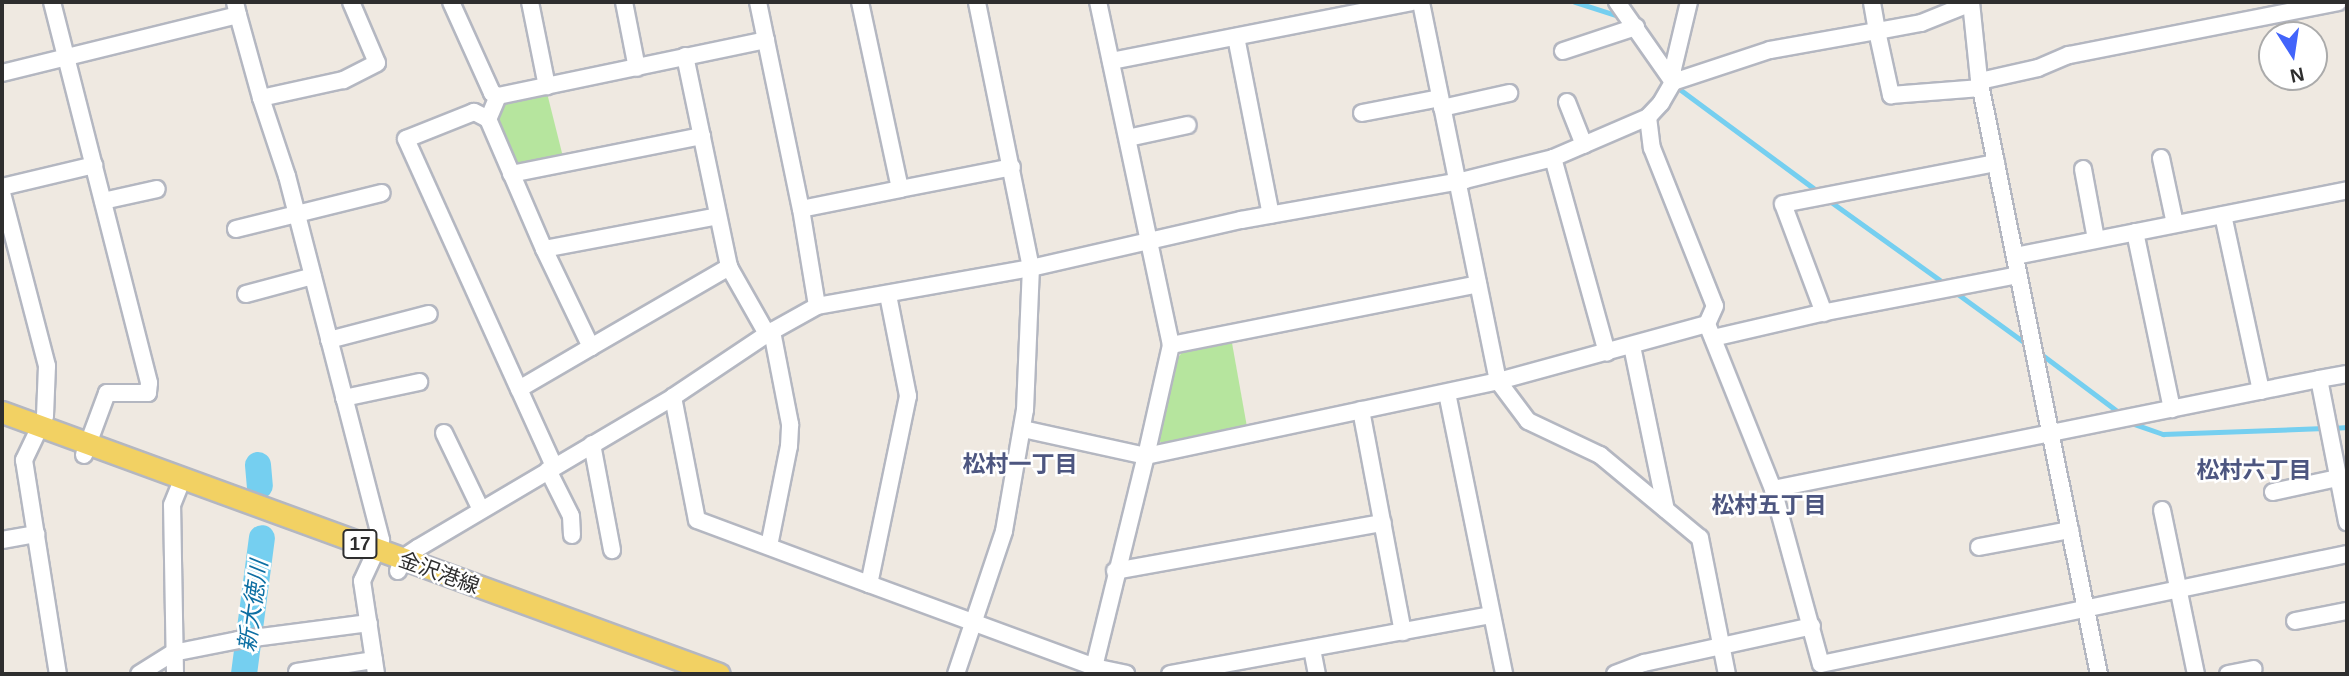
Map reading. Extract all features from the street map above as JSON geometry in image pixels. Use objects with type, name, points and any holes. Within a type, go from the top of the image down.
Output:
[{"type":"main road","name":"金沢港線","points":[[2,412],[39,431],[400,565],[680,674]]},
{"type":"main road","name":"金沢港線","points":[[2,426],[39,431]]},
{"type":"main road","name":"金沢港線","points":[[400,565],[719,674]]},
{"type":"street","points":[[52,2],[149,383],[148,393],[107,393],[87,449]]},
{"type":"street","points":[[261,98],[343,80],[377,63],[352,2]]},
{"type":"street","points":[[451,2],[492,93],[498,96],[766,40]]},
{"type":"street","points":[[530,2],[547,86]]},
{"type":"street","points":[[624,2],[638,68]]},
{"type":"street","points":[[758,2],[801,209],[817,306]]},
{"type":"street","points":[[860,2],[900,189]]},
{"type":"street","points":[[956,674],[1004,531],[1023,429],[1031,268],[978,2]]},
{"type":"street","points":[[1094,667],[1171,345],[1098,2]]},
{"type":"street","points":[[1111,61],[1411,2]]},
{"type":"street","points":[[1420,2],[1498,381],[1528,421],[1600,454],[1700,538],[1727,674]]},
{"type":"street","points":[[1618,2],[1673,82]]},
{"type":"street","points":[[1872,2],[1891,95],[1980,85],[2038,68],[2069,55],[2339,2]]},
{"type":"street","points":[[1673,82],[1770,50],[1921,23],[1971,3],[1980,85],[2099,674]]},
{"type":"street","points":[[400,565],[481,510],[673,397],[769,332],[817,306],[1031,268],[1272,215],[1457,182],[1553,158],[1584,145],[1648,117],[1661,103],[1673,82],[1673,69],[1687,4]]},
{"type":"street","points":[[2,73],[236,8],[296,212],[380,540],[376,556],[362,581],[375,667],[297,672]]},
{"type":"street","points":[[1563,51],[1636,27]]},
{"type":"street","points":[[1236,37],[1272,215]]},
{"type":"street","points":[[685,56],[729,267],[769,332],[790,424],[789,446],[769,546]]},
{"type":"street","points":[[1363,113],[1509,93]]},
{"type":"street","points":[[488,119],[498,96]]},
{"type":"street","points":[[1567,102],[1584,145]]},
{"type":"street","points":[[572,535],[571,516],[519,389],[406,139],[474,113],[488,119],[544,249],[592,347]]},
{"type":"street","points":[[1648,117],[1652,148],[1714,306],[1710,331],[1773,489],[1821,664],[2347,554]]},
{"type":"street","points":[[1128,138],[1188,125]]},
{"type":"street","points":[[511,174],[702,136]]},
{"type":"street","points":[[1553,158],[1607,353]]},
{"type":"street","points":[[2161,158],[2175,224]]},
{"type":"street","points":[[1824,313],[1783,204],[1996,163]]},
{"type":"street","points":[[2,187],[94,165]]},
{"type":"street","points":[[801,209],[1012,167]]},
{"type":"street","points":[[2083,169],[2096,239]]},
{"type":"street","points":[[103,201],[157,189]]},
{"type":"street","points":[[2015,256],[2347,190]]},
{"type":"street","points":[[2,193],[4,211],[47,366],[39,431],[24,460],[58,674]]},
{"type":"street","points":[[236,229],[296,212],[382,193]]},
{"type":"street","points":[[2223,215],[2261,391]]},
{"type":"street","points":[[544,249],[718,216]]},
{"type":"street","points":[[2135,232],[2172,409]]},
{"type":"street","points":[[519,389],[729,267]]},
{"type":"street","points":[[1023,429],[1146,456],[1447,393],[1632,346],[1824,313],[2018,275]]},
{"type":"street","points":[[246,294],[313,276]]},
{"type":"street","points":[[1171,345],[1478,284]]},
{"type":"street","points":[[870,584],[908,396],[888,295]]},
{"type":"street","points":[[329,340],[429,314]]},
{"type":"street","points":[[1632,346],[1665,510]]},
{"type":"street","points":[[1773,489],[2347,374]]},
{"type":"street","points":[[2319,379],[2347,522]]},
{"type":"street","points":[[344,398],[419,382]]},
{"type":"street","points":[[1447,393],[1504,674]]},
{"type":"street","points":[[673,397],[697,520],[974,624],[1094,667],[1126,674]]},
{"type":"street","points":[[1361,410],[1403,632]]},
{"type":"street","points":[[444,433],[481,510]]},
{"type":"street","points":[[592,444],[612,551]]},
{"type":"street","points":[[2273,492],[2338,478]]},
{"type":"street","points":[[175,674],[172,505],[181,484]]},
{"type":"street","points":[[2162,510],[2196,674]]},
{"type":"street","points":[[1115,571],[1383,523]]},
{"type":"street","points":[[1979,547],[2070,530]]},
{"type":"street","points":[[2,540],[36,534]]},
{"type":"street","points":[[2295,621],[2347,611]]},
{"type":"street","points":[[1170,674],[1492,615]]},
{"type":"street","points":[[139,674],[173,653],[264,636],[369,623]]},
{"type":"street","points":[[1615,674],[1644,663],[1812,626]]},
{"type":"street","points":[[1312,649],[1317,674]]},
{"type":"street","points":[[2228,674],[2254,669]]},
{"type":"green space","points":[[547,93],[563,157],[523,165],[513,162],[495,121],[509,99]]},
{"type":"green space","points":[[1232,343],[1247,427],[1164,444],[1159,441],[1178,358],[1182,352]]},
{"type":"waterway","points":[[1575,2],[1619,16]]},
{"type":"waterway","points":[[1677,87],[1820,193]]},
{"type":"waterway","points":[[1830,201],[1940,280]]},
{"type":"waterway","points":[[1958,294],[2024,342]]},
{"type":"waterway","points":[[2044,356],[2116,410]]},
{"type":"waterway","points":[[2134,424],[2163,434],[2324,428]]},
{"type":"waterway","points":[[2333,428],[2347,427]]},
{"type":"waterway","name":"新大徳川","points":[[258,465],[260,486]]},
{"type":"waterway","name":"新大徳川","points":[[244,674],[262,538]]},
{"type":"district","name":"松村一丁目","points":[[1020,464]]},
{"type":"district","name":"松村六丁目","points":[[2254,470]]},
{"type":"district","name":"松村五丁目","points":[[1769,505]]}]
